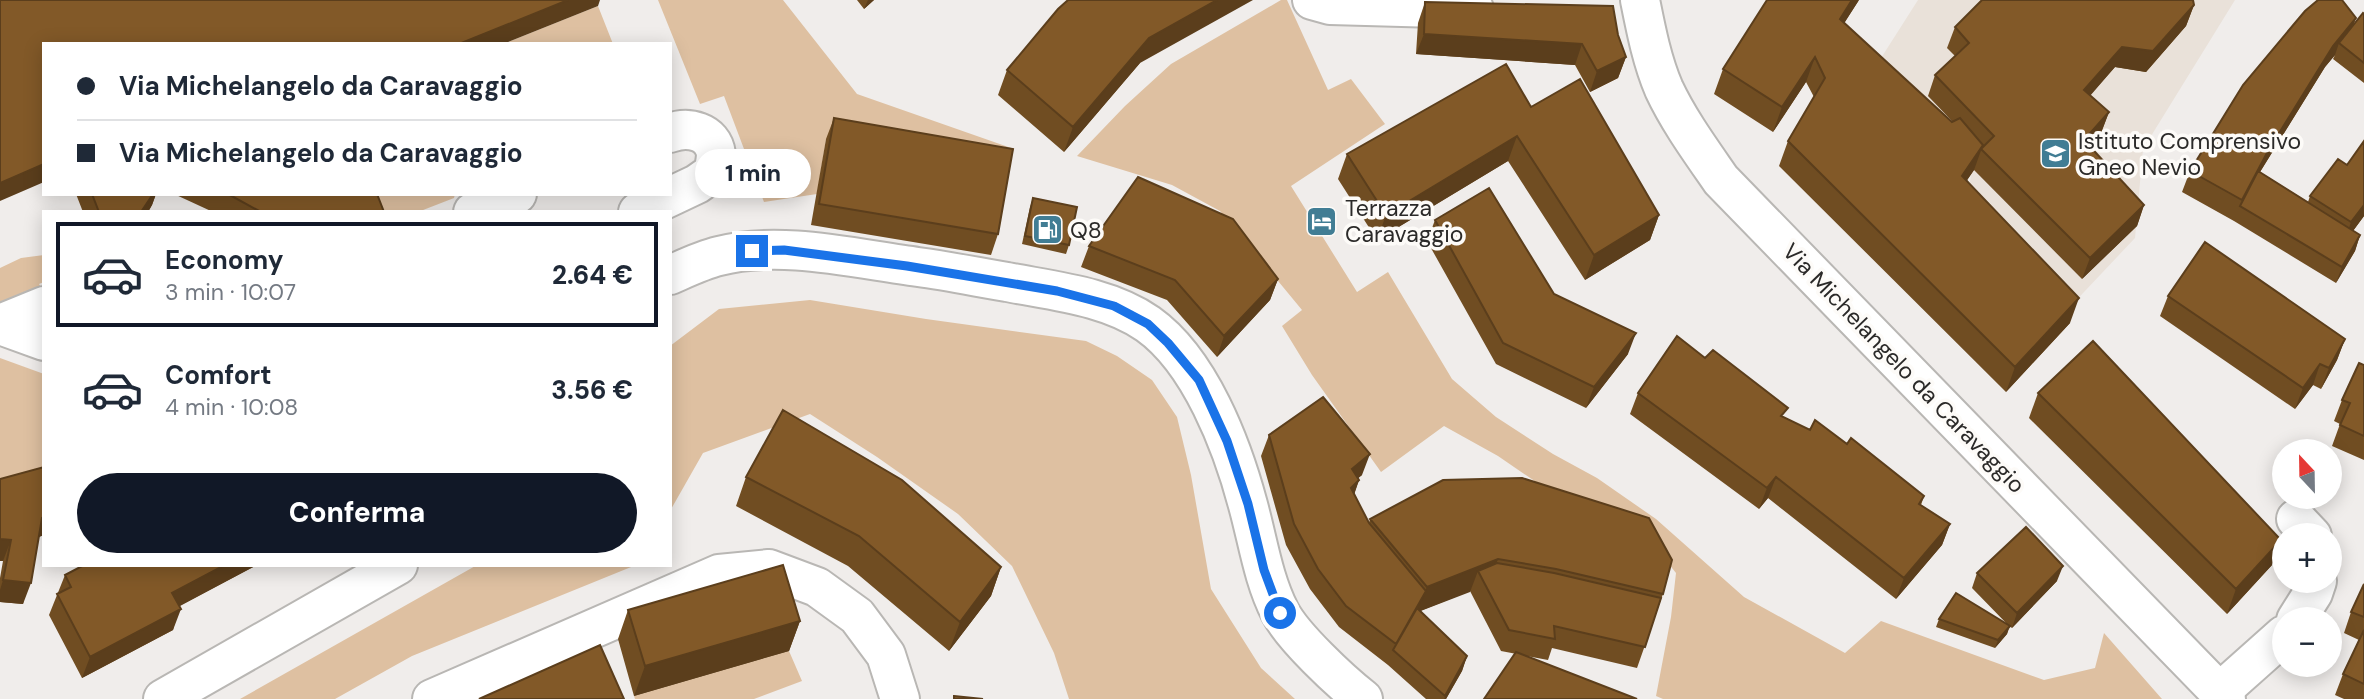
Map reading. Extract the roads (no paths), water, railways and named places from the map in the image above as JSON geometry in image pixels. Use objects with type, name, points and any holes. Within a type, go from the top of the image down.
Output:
[{"type":"main road","points":[[1312,0],[1330,5],[1511,10]]},
{"type":"main road","name":"Via Michelangelo da Caravaggio","points":[[1630,8],[1649,43],[1664,88],[1690,135],[1721,180],[2223,696]]},
{"type":"main road","points":[[672,132],[684,128],[705,134],[716,152],[714,172],[672,196]]},
{"type":"main road","points":[[478,210],[512,196]]},
{"type":"main road","points":[[642,210],[672,196]]},
{"type":"main road","points":[[672,274],[720,256],[784,250],[932,269],[1057,291],[1114,306],[1148,324],[1199,380],[1227,441],[1248,504],[1264,570],[1280,613],[1323,663],[1363,699]]},
{"type":"main road","points":[[0,325],[42,307]]},
{"type":"main road","points":[[0,325],[42,340]]},
{"type":"main road","points":[[163,699],[394,567]]},
{"type":"main road","points":[[432,699],[719,574],[769,569],[817,587],[857,616],[886,655],[900,699]]},
{"type":"main road","points":[[2223,696],[2272,647]]},
{"type":"place","name":"Istituto Comprensivo Gneo Nevio","points":[[2055,154]]},
{"type":"place","name":"Terrazza Caravaggio","points":[[1322,221]]},
{"type":"place","name":"Q8","points":[[1047,230]]}]
